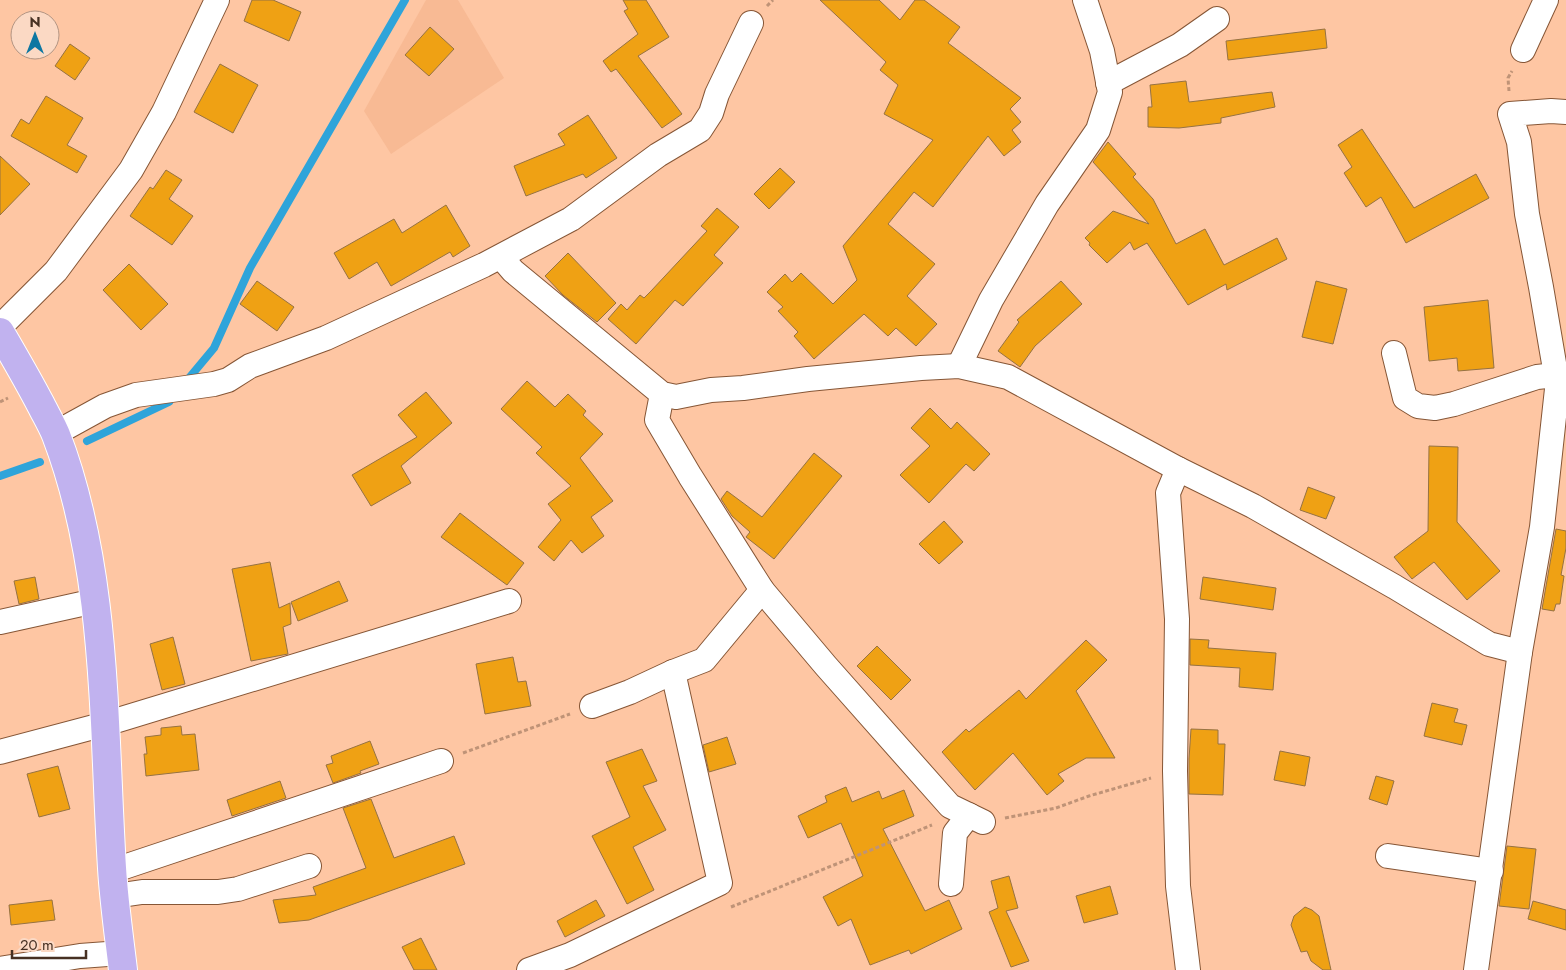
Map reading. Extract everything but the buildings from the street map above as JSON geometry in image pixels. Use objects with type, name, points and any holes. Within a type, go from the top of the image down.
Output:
[{"type":"main road","points":[[0,332],[56,433],[86,539],[95,602],[105,724],[113,883],[122,962]]},
{"type":"street","points":[[0,328],[56,271],[132,170],[164,112],[217,0]]},
{"type":"street","points":[[959,366],[991,300],[1047,204],[1098,130],[1110,92],[1102,51],[1085,0]]},
{"type":"street","points":[[1522,50],[1546,0]]},
{"type":"street","points":[[1108,82],[1180,45],[1217,19]]},
{"type":"street","points":[[56,433],[105,406],[136,395],[214,384],[228,380],[250,366],[326,338],[501,257],[572,219],[658,155],[700,130],[711,113],[717,94],[750,23]]},
{"type":"street","points":[[1476,970],[1520,652],[1542,527],[1556,486],[1561,398],[1527,214],[1519,142],[1510,114],[1551,111],[1566,112]]},
{"type":"street","points":[[501,257],[513,271],[662,394],[676,398],[711,390],[921,368],[959,366],[1008,378],[1178,469],[1253,506],[1395,587],[1489,644],[1520,652]]},
{"type":"street","points":[[1394,353],[1405,398],[1418,406],[1435,408],[1454,404],[1537,377],[1556,376]]},
{"type":"street","points":[[662,394],[657,420],[762,590],[826,666],[967,814],[955,833],[951,884]]},
{"type":"street","points":[[1178,469],[1168,492],[1177,619],[1175,771],[1178,886],[1188,970]]},
{"type":"street","points":[[592,706],[704,660],[762,590]]},
{"type":"street","points":[[0,622],[95,602]]},
{"type":"street","points":[[0,752],[105,724],[509,602]]},
{"type":"street","points":[[529,970],[570,955],[720,883],[673,672]]},
{"type":"street","points":[[113,883],[441,761]]},
{"type":"street","points":[[1388,856],[1491,871]]},
{"type":"street","points":[[113,883],[142,892],[218,892],[238,889],[310,866]]},
{"type":"street","points":[[0,969],[80,956],[122,962]]},
{"type":"path","points":[[1510,114],[1508,78],[1522,50]]},
{"type":"path","points":[[441,761],[592,706]]},
{"type":"path","points":[[720,883],[724,899],[730,907],[944,821],[967,814],[1056,808],[1089,796],[1175,771]]},
{"type":"shaded area","points":[[426,0],[458,0],[504,78],[391,154],[364,111]]},
{"type":"waterway","points":[[189,378],[214,348],[250,268],[405,0]]},
{"type":"waterway","points":[[87,441],[169,402]]},
{"type":"waterway","points":[[0,476],[40,462]]}]
